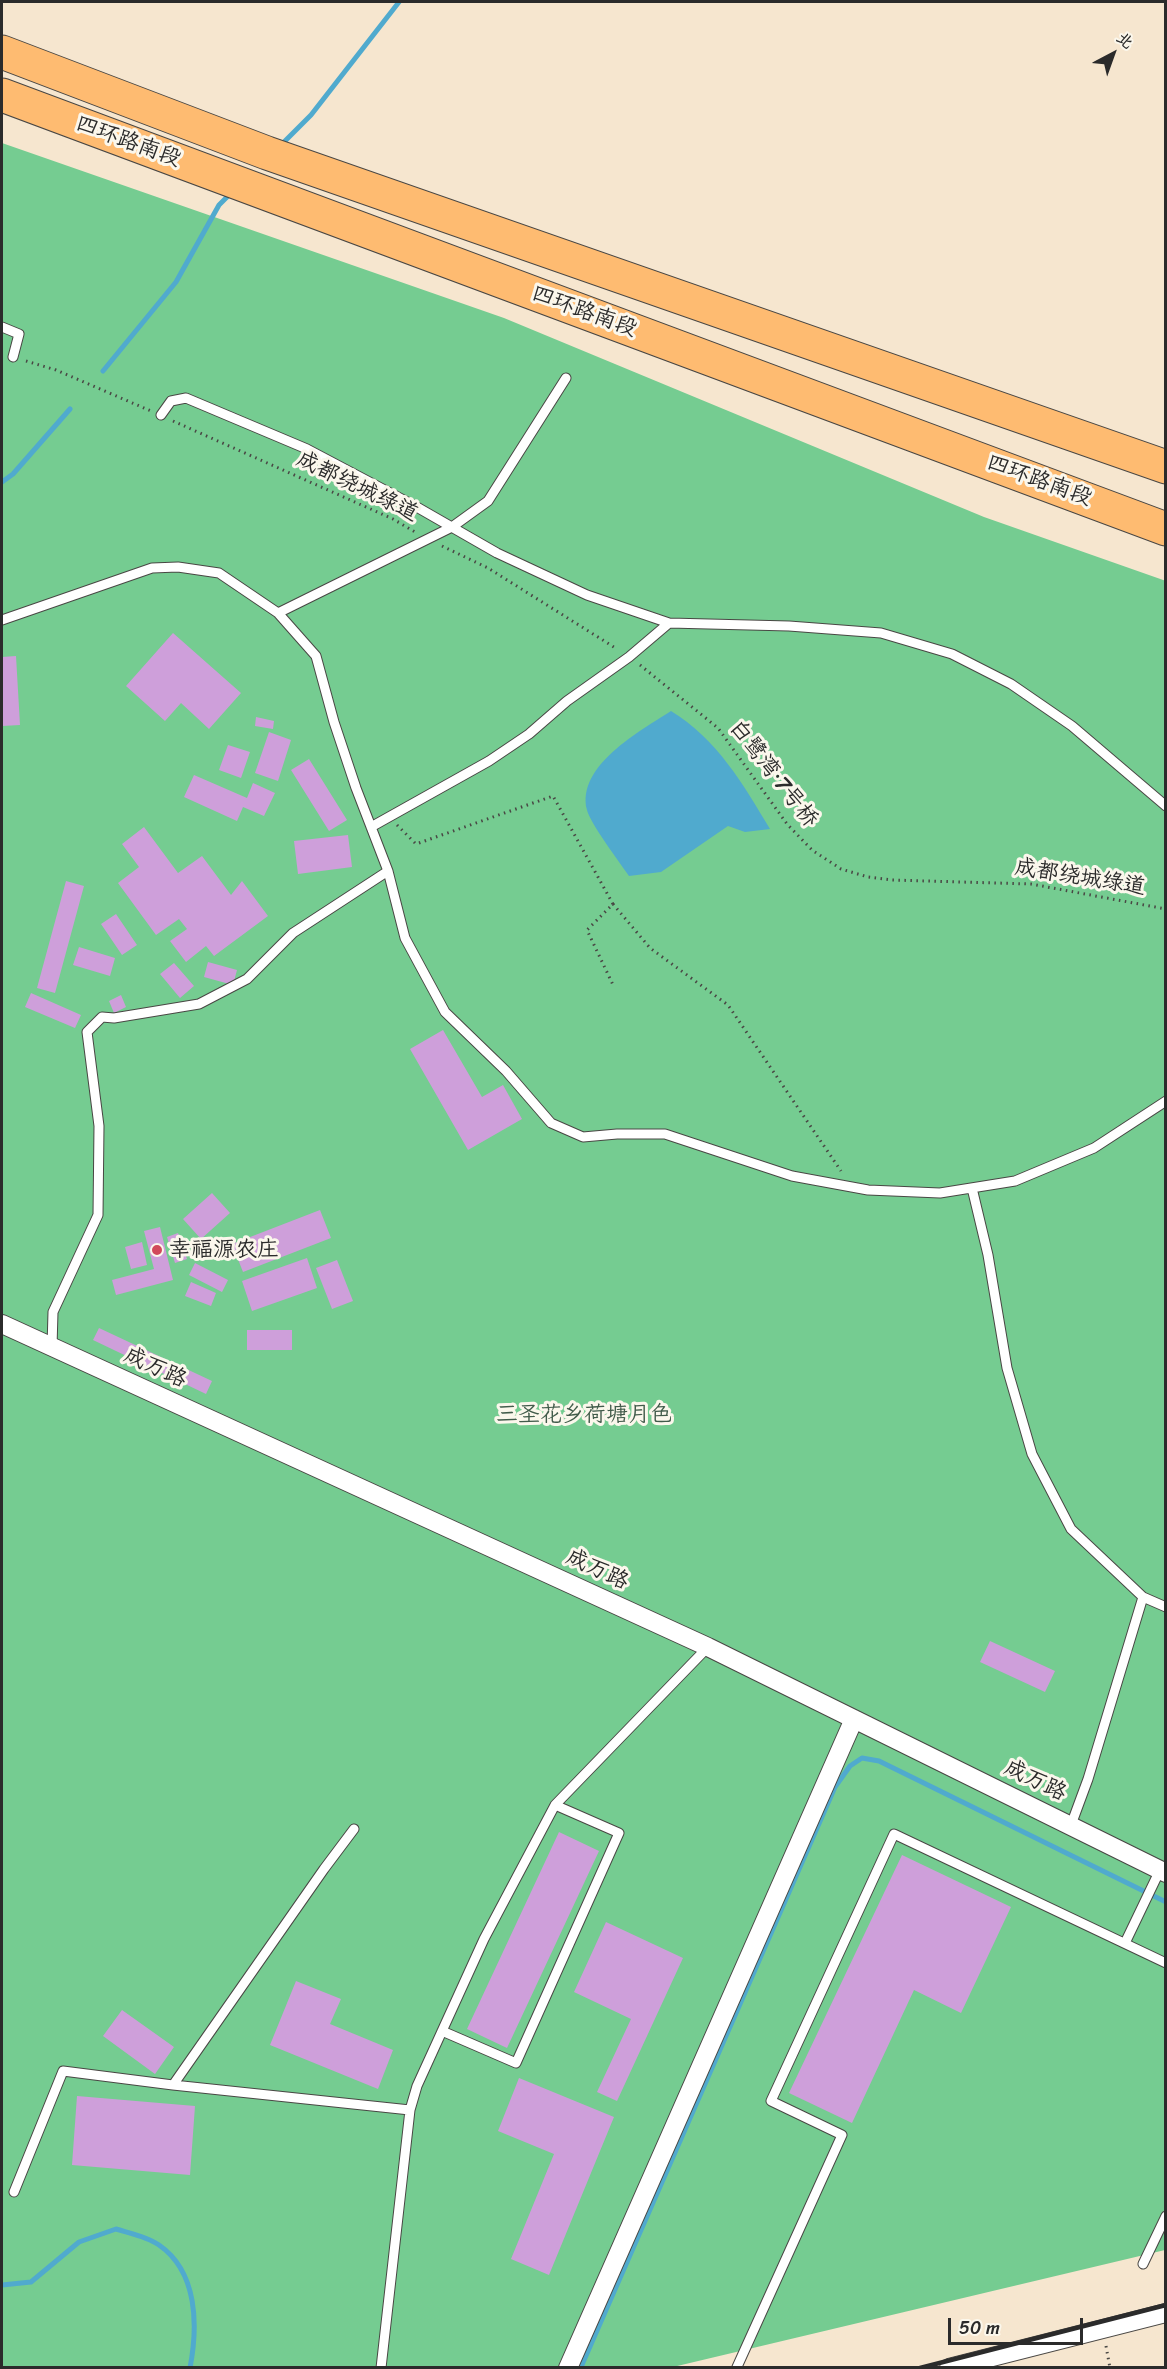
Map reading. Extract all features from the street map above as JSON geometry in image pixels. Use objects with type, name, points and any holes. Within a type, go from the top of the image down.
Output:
[{"type":"highway","name":"四环路南段","points":[[2,52],[331,175],[1166,467]]},
{"type":"highway","name":"四环路南段","points":[[2,95],[1132,516],[1166,531]]},
{"type":"street","name":"成万路","points":[[2,1324],[708,1647],[1163,1871]]},
{"type":"street","points":[[568,2367],[854,1719]]},
{"type":"street","points":[[949,2367],[1166,2313]]},
{"type":"lane","points":[[2,327],[19,334],[13,357]]},
{"type":"lane","points":[[278,613],[425,538],[452,527],[488,501],[566,378]]},
{"type":"lane","points":[[161,415],[171,401],[186,398],[307,449],[452,527],[497,554],[587,595],[669,622],[789,626],[880,633],[952,654],[1011,684],[1072,726],[1166,806]]},
{"type":"lane","points":[[2,620],[152,568],[178,567],[219,573],[278,613],[316,656],[334,722],[388,871],[405,938],[445,1012],[506,1071],[551,1123],[583,1137],[664,1134],[792,1176],[868,1190],[940,1192],[1015,1181],[1094,1148],[1166,1101]]},
{"type":"lane","points":[[371,827],[489,761],[529,734],[567,701],[629,657],[669,622]]},
{"type":"lane","points":[[52,1347],[54,1312],[99,1215],[99,1126],[87,1032],[102,1017],[114,1018],[200,1004],[247,979],[293,933],[388,871]]},
{"type":"lane","points":[[972,1188],[988,1255],[1008,1368],[1032,1454],[1071,1529],[1143,1597],[1166,1607]]},
{"type":"lane","points":[[1071,1825],[1088,1779],[1143,1597]]},
{"type":"lane","points":[[381,2367],[410,2110],[417,2086],[484,1939],[555,1805],[708,1647]]},
{"type":"lane","points":[[442,2031],[516,2063],[619,1833],[555,1805]]},
{"type":"lane","points":[[173,2085],[354,1829]]},
{"type":"lane","points":[[737,2367],[842,2135],[771,2101],[894,1834],[1166,1963]]},
{"type":"lane","points":[[1125,1943],[1163,1871]]},
{"type":"lane","points":[[14,2192],[63,2071],[410,2110]]},
{"type":"lane","points":[[1143,2264],[1166,2216]]},
{"type":"path","name":"成都绕城绿道","points":[[13,357],[56,370],[393,519],[425,538],[488,568],[629,657],[675,694]]},
{"type":"path","name":"白鹭湾·7号桥","points":[[675,694],[718,728],[787,824],[812,850],[841,868],[868,877],[892,880],[990,882]]},
{"type":"path","points":[[389,817],[416,844],[553,796],[613,904],[650,948],[728,1005],[852,1187]]},
{"type":"path","name":"成都绕城绿道","points":[[990,882],[1031,884],[1166,909]]},
{"type":"path","points":[[613,904],[587,930],[614,987]]},
{"type":"green space","name":"三圣花乡荷塘月色","points":[[2,143],[504,318],[984,517],[1166,581],[1165,2250],[673,2367],[2,2368]]},
{"type":"water","points":[[671,711],[702,735],[728,764],[770,829],[745,832],[728,826],[661,872],[629,876],[589,816],[586,794],[591,779],[613,752]]},
{"type":"building","points":[[173,633],[241,693],[209,729],[181,703],[165,721],[126,686]]},
{"type":"building","points":[[16,656],[20,725],[2,726],[2,657]]},
{"type":"building","points":[[256,717],[274,721],[273,729],[255,726]]},
{"type":"building","points":[[269,732],[291,740],[278,781],[255,773]]},
{"type":"building","points":[[228,745],[250,752],[241,778],[219,770]]},
{"type":"building","points":[[309,759],[347,820],[329,831],[291,770]]},
{"type":"building","points":[[194,775],[247,798],[253,783],[275,793],[264,816],[243,807],[237,821],[184,797]]},
{"type":"building","points":[[144,827],[178,873],[202,856],[231,895],[242,881],[268,916],[214,956],[206,946],[186,962],[170,941],[187,929],[179,919],[156,935],[118,883],[139,867],[122,844]]},
{"type":"building","points":[[348,835],[352,867],[298,874],[294,841]]},
{"type":"building","points":[[66,881],[84,886],[55,993],[37,988]]},
{"type":"building","points":[[116,914],[137,945],[122,955],[101,924]]},
{"type":"building","points":[[79,947],[115,958],[110,976],[73,965]]},
{"type":"building","points":[[208,962],[237,970],[233,985],[204,977]]},
{"type":"building","points":[[174,963],[194,986],[180,998],[160,974]]},
{"type":"building","points":[[31,993],[81,1015],[75,1028],[25,1007]]},
{"type":"building","points":[[121,995],[126,1007],[114,1013],[109,1001]]},
{"type":"building","points":[[443,1030],[482,1097],[503,1085],[522,1119],[468,1150],[410,1049]]},
{"type":"building","points":[[212,1193],[230,1213],[201,1239],[183,1219]]},
{"type":"building","points":[[320,1210],[331,1238],[243,1272],[232,1244]]},
{"type":"building","name":"幸福源农庄","points":[[160,1227],[173,1280],[116,1295],[112,1280],[154,1269],[144,1231]]},
{"type":"building","points":[[178,1233],[187,1259],[175,1263],[167,1237]]},
{"type":"building","points":[[142,1242],[147,1265],[131,1269],[125,1247]]},
{"type":"building","points":[[307,1258],[317,1288],[252,1311],[242,1281]]},
{"type":"building","points":[[337,1260],[353,1301],[332,1309],[316,1268]]},
{"type":"building","points":[[195,1263],[228,1280],[222,1292],[189,1275]]},
{"type":"building","points":[[191,1282],[216,1293],[211,1306],[185,1296]]},
{"type":"building","points":[[99,1328],[212,1381],[206,1394],[93,1340]]},
{"type":"building","points":[[247,1330],[292,1330],[292,1350],[247,1350]]},
{"type":"building","points":[[990,1641],[1055,1671],[1045,1692],[980,1662]]},
{"type":"building","points":[[559,1832],[599,1851],[507,2048],[467,2029]]},
{"type":"building","points":[[902,1855],[1011,1907],[961,2013],[914,1990],[852,2123],[789,2093]]},
{"type":"building","points":[[606,1922],[683,1958],[617,2101],[597,2092],[631,2019],[574,1992]]},
{"type":"building","points":[[296,1981],[341,1999],[330,2024],[393,2050],[378,2089],[270,2045]]},
{"type":"building","points":[[122,2010],[174,2047],[155,2074],[103,2036]]},
{"type":"building","points":[[519,2078],[614,2117],[549,2275],[511,2259],[554,2154],[498,2131]]},
{"type":"building","points":[[77,2096],[195,2106],[190,2175],[72,2165]]},
{"type":"waterway","points":[[280,146],[311,115],[399,2]]},
{"type":"waterway","points":[[103,371],[176,282],[219,205],[232,192]]},
{"type":"waterway","points":[[2,482],[13,474],[70,409]]},
{"type":"waterway","points":[[581,2367],[835,1787],[850,1766],[862,1758],[879,1761],[1166,1902]]},
{"type":"waterway","points":[[2,2285],[31,2282],[79,2242],[116,2229],[149,2240],[172,2256],[188,2285],[194,2318],[190,2368]]},
{"type":"railway","points":[[920,2368],[1166,2305]]},
{"type":"place","name":"幸福源农庄","points":[[157,1250]]}]
